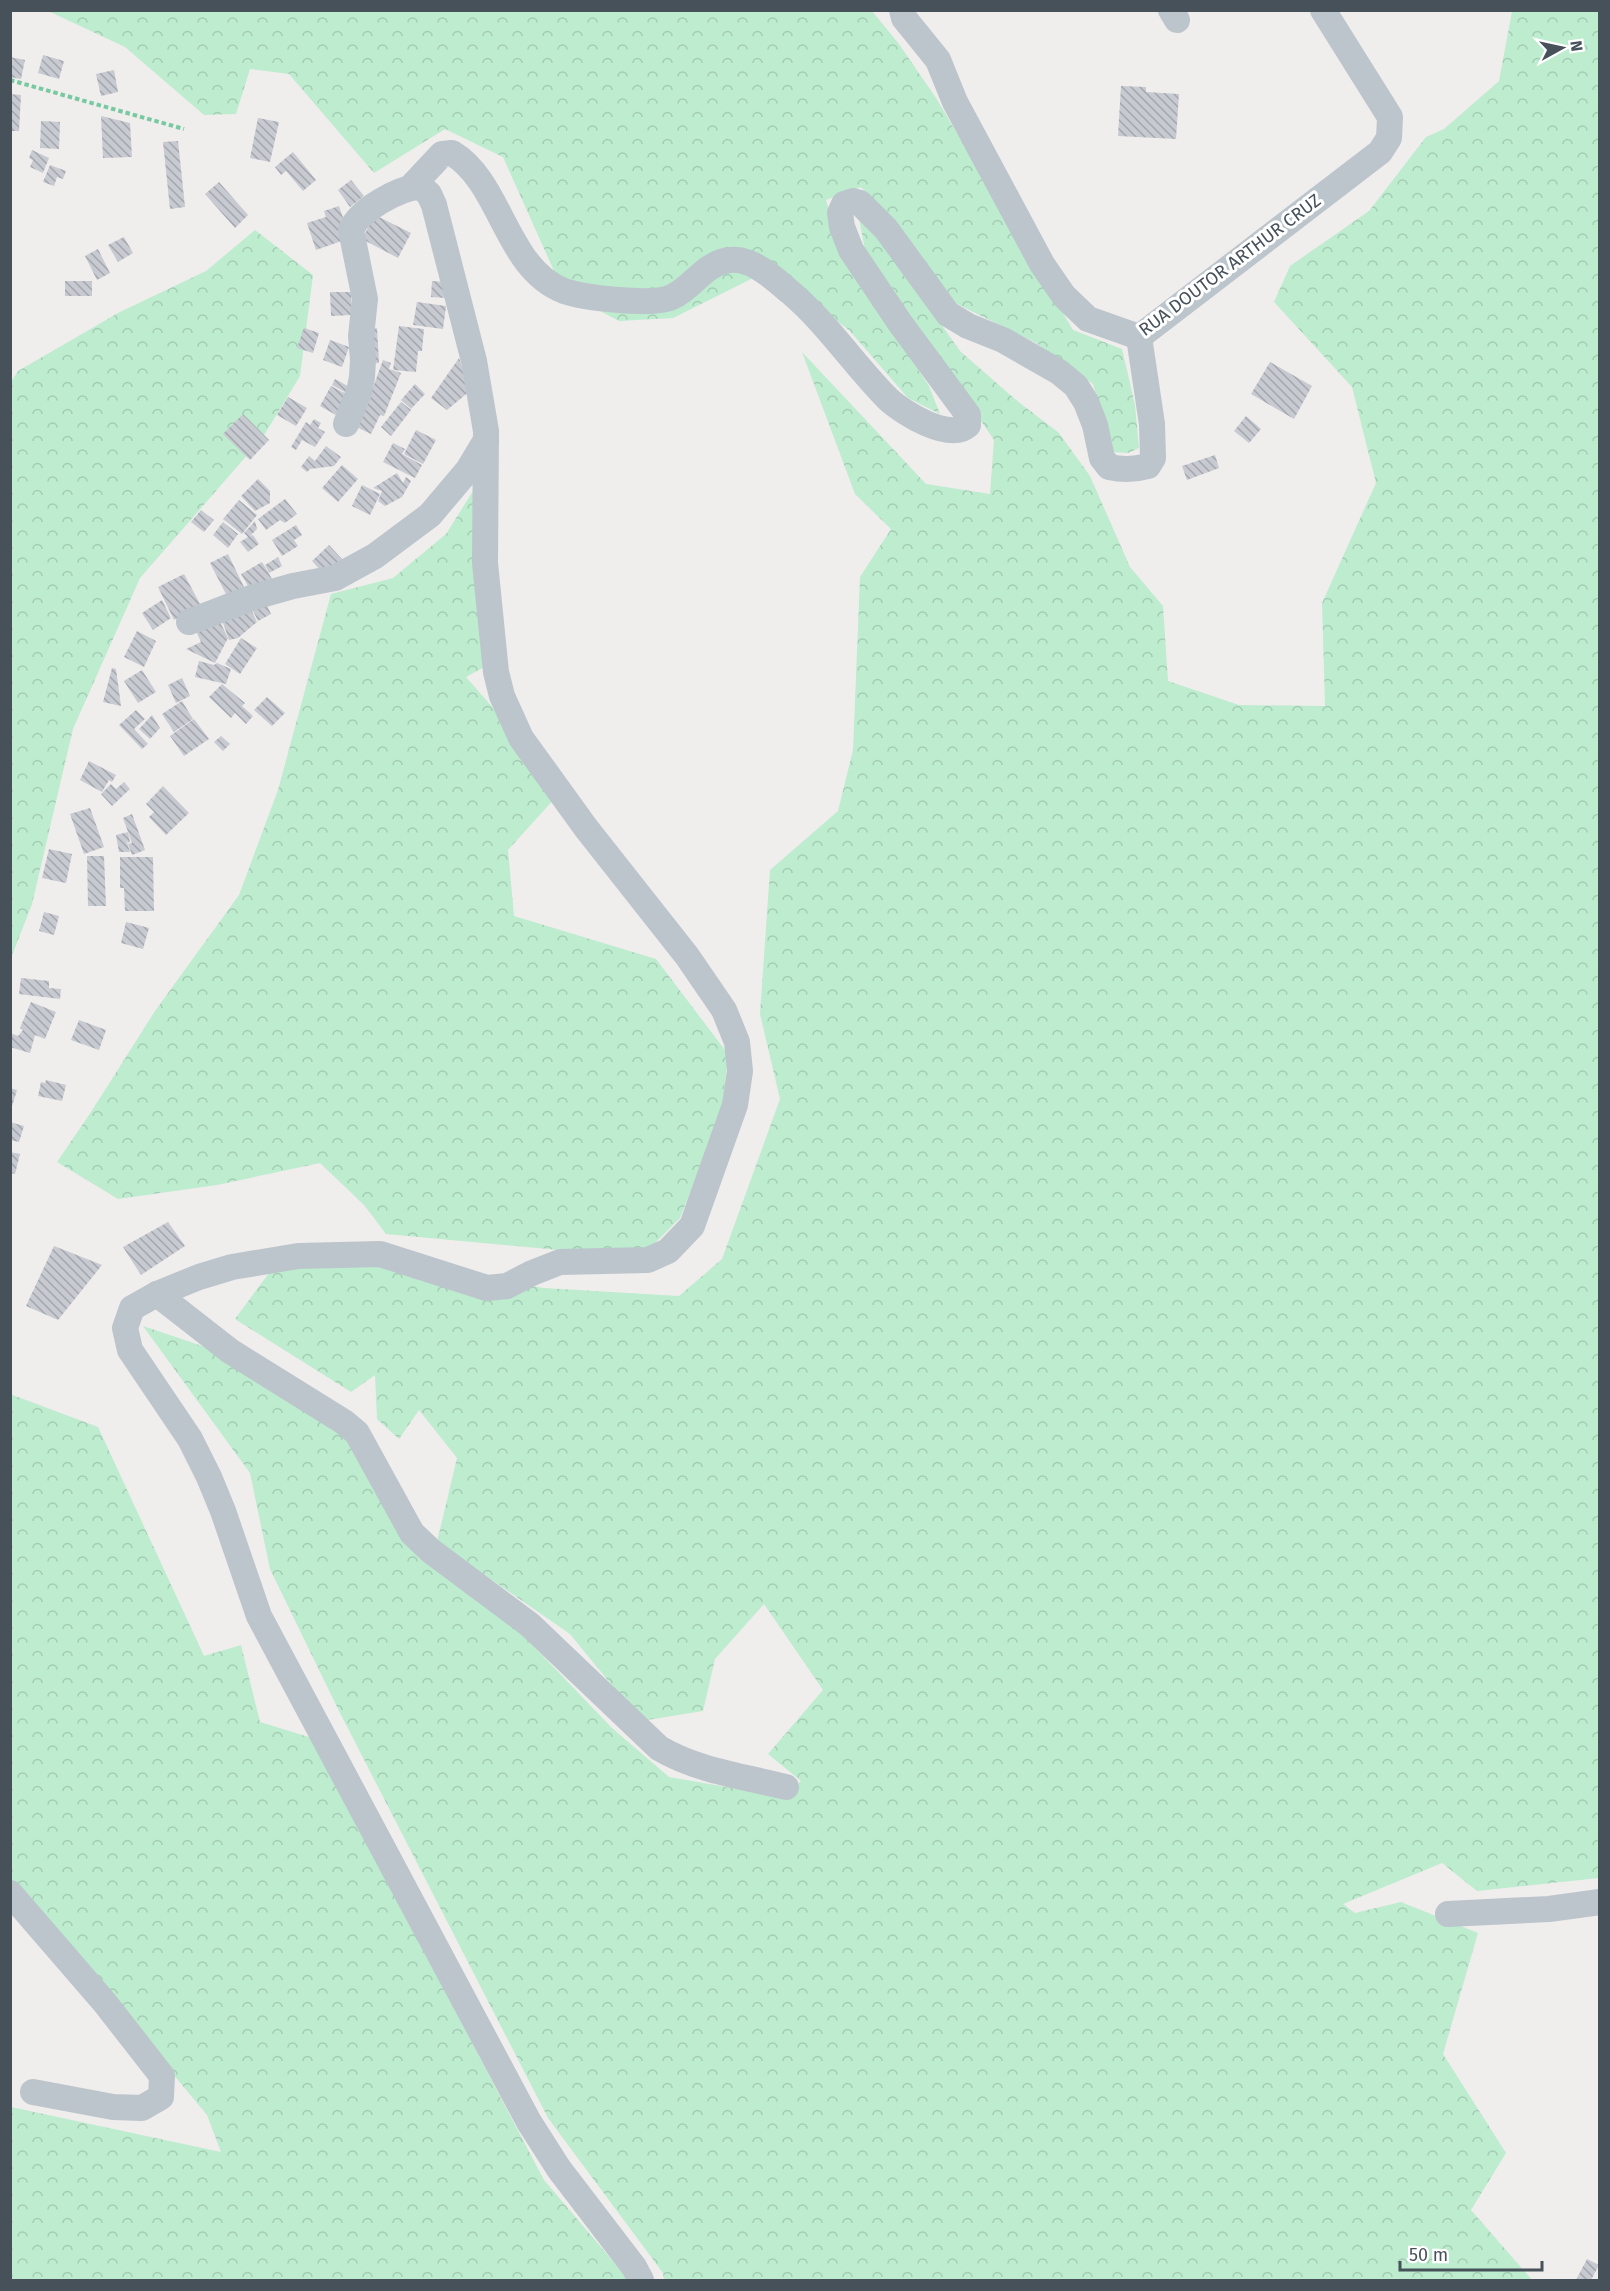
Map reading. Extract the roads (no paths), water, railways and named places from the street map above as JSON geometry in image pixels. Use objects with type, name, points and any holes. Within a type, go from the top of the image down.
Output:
[{"type":"street","name":"RUA DOUTOR ARTHUR CRUZ","points":[[902,10],[904,18],[939,60],[955,102],[1042,264],[1064,296],[1088,319],[1138,337],[1380,152],[1389,138],[1390,117],[1323,10]]},
{"type":"street","points":[[411,188],[442,154],[452,153],[462,159],[480,182],[519,250],[548,282],[565,291],[628,300],[670,298],[684,291],[718,261],[733,259],[747,261],[791,292],[890,400],[928,423],[946,430],[962,430],[968,424],[968,414],[900,323],[851,250],[842,227],[840,213],[844,204],[853,201],[860,203],[886,229],[948,314],[968,326],[1004,340],[1059,372],[1076,386],[1095,424],[1102,458],[1109,467],[1122,470],[1136,470],[1148,466],[1153,458],[1152,424],[1138,337]]},
{"type":"street","points":[[346,424],[359,392],[362,377],[361,336],[365,299],[351,230],[359,216],[366,210],[411,188],[420,186],[425,189],[434,205],[474,361],[486,440],[485,563],[496,672],[502,696],[521,738],[586,828],[687,956],[724,1010],[737,1042],[740,1071],[735,1105],[692,1226],[668,1251],[648,1260],[560,1262],[498,1288],[475,1286],[380,1254],[298,1256],[232,1267],[157,1294],[138,1303],[130,1311],[125,1328],[130,1350],[190,1439],[209,1478],[223,1511],[259,1616],[529,2122],[559,2169],[634,2267],[641,2280]]},
{"type":"street","points":[[189,622],[254,597],[293,586],[335,578],[375,556],[430,515],[468,470],[486,440]]},
{"type":"street","points":[[157,1294],[230,1351],[344,1422],[357,1433],[412,1533],[431,1551],[530,1625],[659,1748],[698,1767],[786,1786]]},
{"type":"street","points":[[10,1893],[105,2003],[162,2076],[160,2097],[142,2108],[113,2107],[33,2092]]},
{"type":"street","points":[[1448,1914],[1549,1909],[1599,1902]]}]
